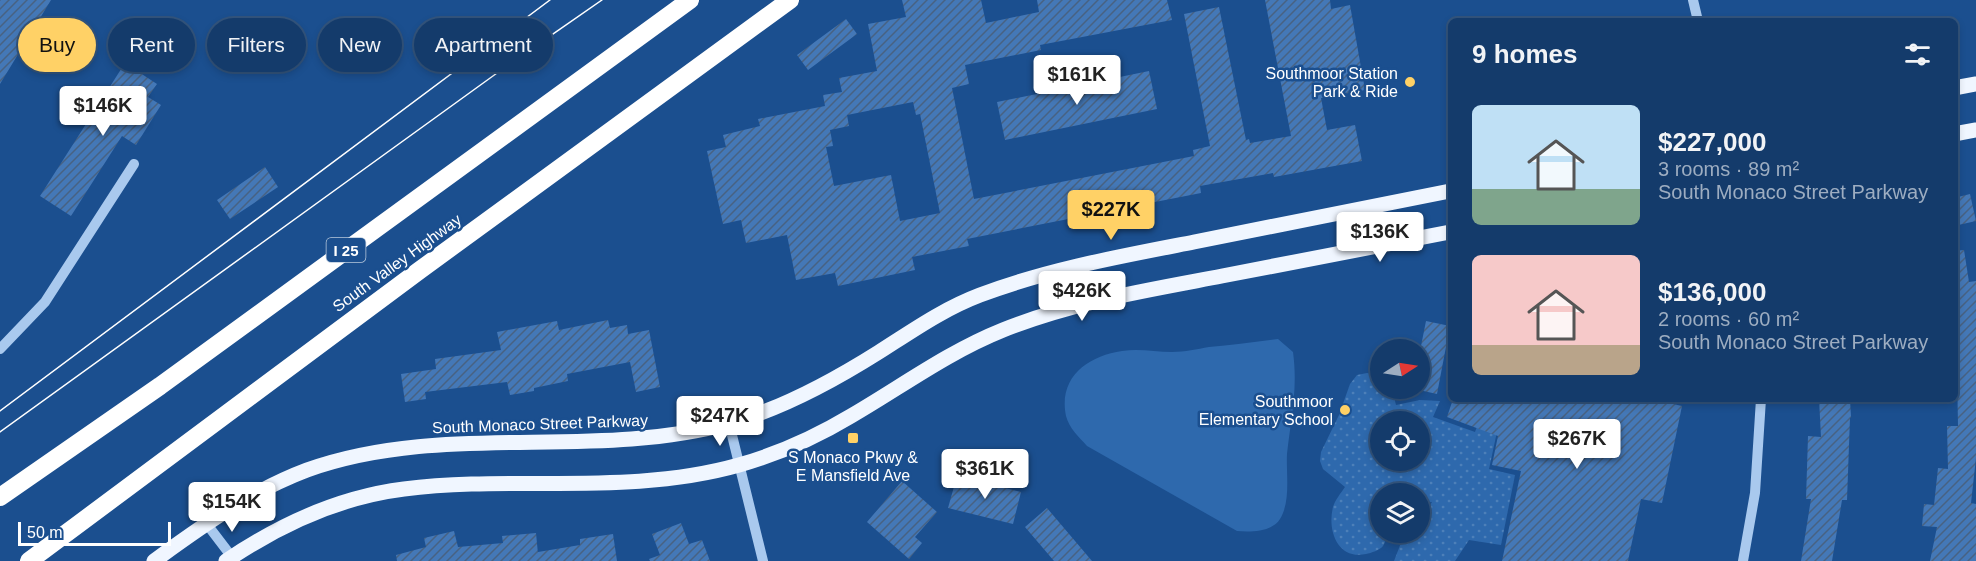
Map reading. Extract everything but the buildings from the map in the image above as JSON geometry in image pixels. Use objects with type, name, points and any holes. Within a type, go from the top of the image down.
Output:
[{"type":"highway","name":"I 25","points":[[0,497],[160,386],[690,0]]},
{"type":"highway","name":"South Valley Highway","points":[[29,561],[420,270],[790,0]]},
{"type":"main road","points":[[1958,87],[1976,84]]},
{"type":"main road","points":[[1958,133],[1976,130]]},
{"type":"main road","name":"South Monaco Street Parkway","points":[[154,561],[206,523],[279,482],[308,470],[372,453],[441,444],[639,439],[729,423],[799,397],[878,353],[939,314],[970,298],[1017,281],[1119,256],[1448,191]]},
{"type":"main road","points":[[231,560],[272,532],[312,514],[350,501],[391,491],[458,485],[649,481],[693,475],[738,465],[817,435],[959,350],[1028,321],[1126,294],[1448,232]]},
{"type":"street","points":[[1694,0],[1697,18]]},
{"type":"street","points":[[0,349],[45,302],[134,164]]},
{"type":"street","points":[[1743,561],[1755,493],[1761,402]]},
{"type":"street","points":[[729,423],[763,561]]},
{"type":"street","points":[[206,523],[231,560]]},
{"type":"shaded area","points":[[1278,339],[1293,352],[1294,391],[1287,454],[1286,504],[1280,519],[1267,529],[1237,531],[1087,446],[1067,420],[1065,402],[1071,380],[1087,363],[1098,358],[1128,350],[1177,352]]},
{"type":"shaded area","points":[[1367,373],[1370,374],[1370,399],[1394,399],[1396,405],[1420,400],[1440,401],[1433,417],[1475,432],[1486,402],[1503,402],[1489,469],[1515,475],[1501,545],[1469,540],[1455,561],[1394,561],[1401,543],[1430,543],[1430,505],[1432,502],[1430,502],[1430,483],[1370,483],[1370,543],[1384,543],[1378,550],[1370,553],[1356,555],[1348,553],[1337,542],[1332,525],[1334,504],[1345,487],[1323,469],[1320,461],[1321,452],[1339,415],[1350,384],[1357,375]]},
{"type":"tram line","points":[[0,411],[550,0]]},
{"type":"tram line","points":[[0,432],[504,68],[602,0]]},
{"type":"place","name":"Southmoor Station Park & Ride","points":[[1410,82]]},
{"type":"place","name":"Southmoor Elementary School","points":[[1345,410]]},
{"type":"place","name":"S Monaco Pkwy & E Mansfield Ave","points":[[853,438]]}]
